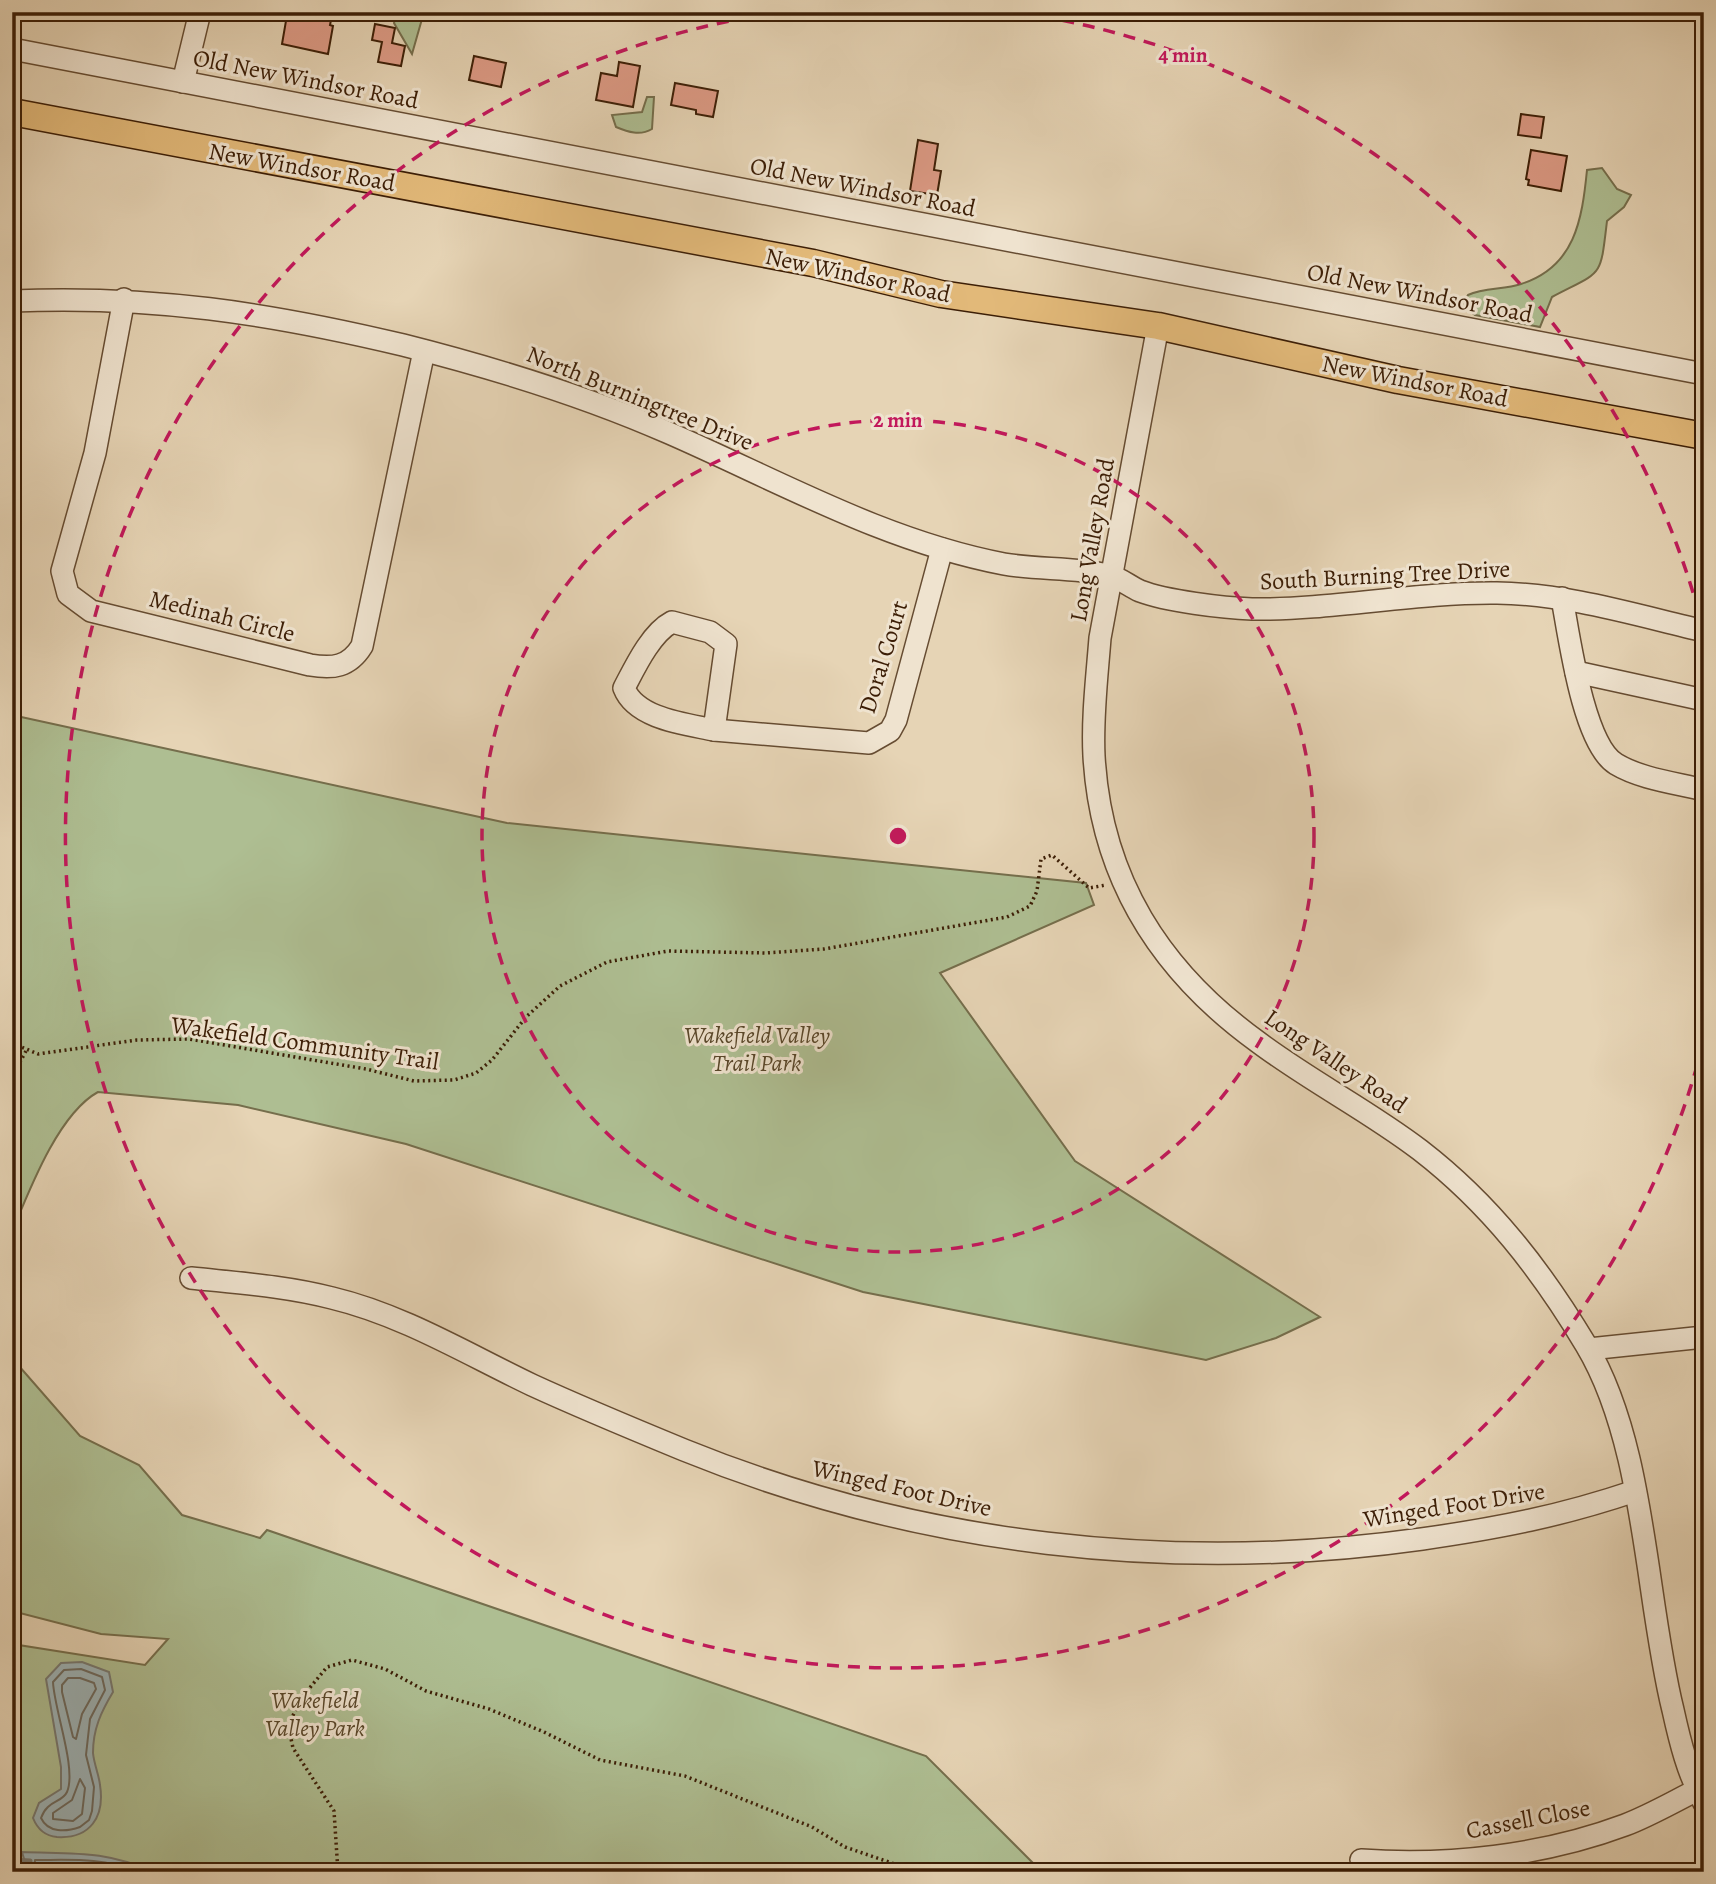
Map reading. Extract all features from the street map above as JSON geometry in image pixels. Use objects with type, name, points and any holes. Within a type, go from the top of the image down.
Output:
[{"type":"main road","name":"New Windsor Road","points":[[12,112],[813,263],[941,294],[1158,326],[1398,380],[1704,436]]},
{"type":"street","points":[[183,82],[200,12]]},
{"type":"street","name":"Old New Windsor Road","points":[[12,49],[1704,374]]},
{"type":"street","name":"North Burningtree Drive","points":[[12,301],[124,299],[231,311],[353,333],[519,375],[593,402],[669,433],[839,512],[943,549],[1006,564],[1112,576]]},
{"type":"street","name":"Medinah Circle","points":[[124,299],[95,453],[62,571],[68,594],[91,611],[320,667],[330,668],[345,664],[356,656],[362,646],[424,351]]},
{"type":"street","name":"Long Valley Road","points":[[1158,326],[1100,638],[1094,757],[1100,804],[1122,883],[1148,930],[1173,967],[1217,1010],[1258,1042],[1423,1152],[1493,1215],[1538,1270],[1589,1349],[1606,1388],[1634,1491],[1668,1692],[1700,1796]]},
{"type":"street","name":"Doral Court","points":[[714,730],[726,644],[710,632],[673,622],[657,634],[624,688],[627,696],[653,714],[714,730],[869,743],[890,731],[896,720],[943,549]]},
{"type":"street","name":"South Burning Tree Drive","points":[[1112,576],[1142,592],[1249,609],[1322,607],[1465,594],[1562,598],[1704,631]]},
{"type":"street","points":[[1562,598],[1576,672],[1588,715],[1607,757],[1630,770],[1704,790]]},
{"type":"street","points":[[1576,672],[1704,700]]},
{"type":"street","name":"Winged Foot Drive","points":[[191,1278],[293,1290],[365,1308],[617,1422],[746,1473],[865,1511],[1009,1539],[1168,1553],[1295,1552],[1490,1529],[1567,1514],[1634,1491]]},
{"type":"street","points":[[1589,1349],[1704,1338]]},
{"type":"street","name":"Cassell Close","points":[[1361,1860],[1431,1862],[1527,1852],[1574,1842],[1627,1825],[1700,1796]]},
{"type":"path","name":"Wakefield Community Trail","points":[[26,1051],[38,1054],[137,1040],[189,1039],[366,1069],[414,1081],[454,1080],[476,1073],[492,1060],[526,1017],[560,986],[607,962],[668,951],[754,954],[824,949],[1007,917],[1030,906],[1037,891],[1041,859],[1052,855],[1089,888],[1122,883]]},
{"type":"path","points":[[12,1043],[26,1051],[12,1077]]},
{"type":"path","points":[[338,1872],[334,1811],[293,1748],[288,1725],[303,1696],[327,1667],[352,1660],[385,1669],[426,1691],[500,1714],[600,1760],[685,1776],[812,1826],[845,1847],[918,1872]]},
{"type":"path","points":[[12,1734],[17,1762],[15,1872]]},
{"type":"green space","points":[[424,12],[412,54],[394,23],[396,15]]},
{"type":"green space","points":[[647,97],[654,97],[652,129],[638,133],[616,127],[612,115],[642,112]]},
{"type":"green space","points":[[1602,168],[1617,189],[1631,195],[1624,207],[1607,221],[1603,254],[1596,271],[1590,277],[1552,297],[1540,327],[1475,315],[1462,305],[1468,295],[1521,284],[1553,266],[1564,254],[1578,224],[1587,170]]},
{"type":"green space","name":"Wakefield Valley Trail Park","points":[[12,715],[507,823],[1086,883],[1094,905],[940,973],[1075,1161],[1320,1317],[1276,1338],[1206,1360],[863,1292],[406,1144],[238,1105],[98,1092],[70,1117],[58,1135],[36,1175],[12,1232]]},
{"type":"green space","name":"Wakefield Valley Park","points":[[12,1358],[80,1436],[139,1465],[182,1515],[260,1538],[267,1530],[926,1756],[1042,1872],[12,1872],[12,1644],[145,1665],[168,1639],[101,1634],[12,1611]]},
{"type":"water","points":[[82,1662],[109,1672],[113,1692],[99,1721],[93,1744],[100,1785],[100,1807],[93,1824],[86,1830],[69,1837],[57,1837],[42,1831],[33,1818],[39,1803],[61,1789],[61,1767],[46,1679],[61,1663]]},
{"type":"water","points":[[22,1852],[73,1853],[104,1857],[154,1872],[27,1869]]},
{"type":"building","points":[[287,15],[331,20],[330,25],[333,26],[328,54],[282,44]]},
{"type":"building","points":[[375,24],[395,28],[392,43],[405,46],[401,66],[378,62],[382,42],[372,40]]},
{"type":"building","points":[[474,56],[506,63],[501,87],[469,80]]},
{"type":"building","points":[[619,62],[640,66],[633,107],[596,100],[601,73],[617,76]]},
{"type":"building","points":[[675,83],[718,91],[713,117],[671,105]]},
{"type":"building","points":[[1521,114],[1544,117],[1541,138],[1518,135]]},
{"type":"building","points":[[918,140],[938,144],[934,170],[941,171],[937,195],[910,191]]},
{"type":"building","points":[[1531,150],[1567,156],[1561,191],[1528,185],[1529,180],[1526,179]]},
{"type":"waterway","points":[[12,1860],[30,1861]]}]
